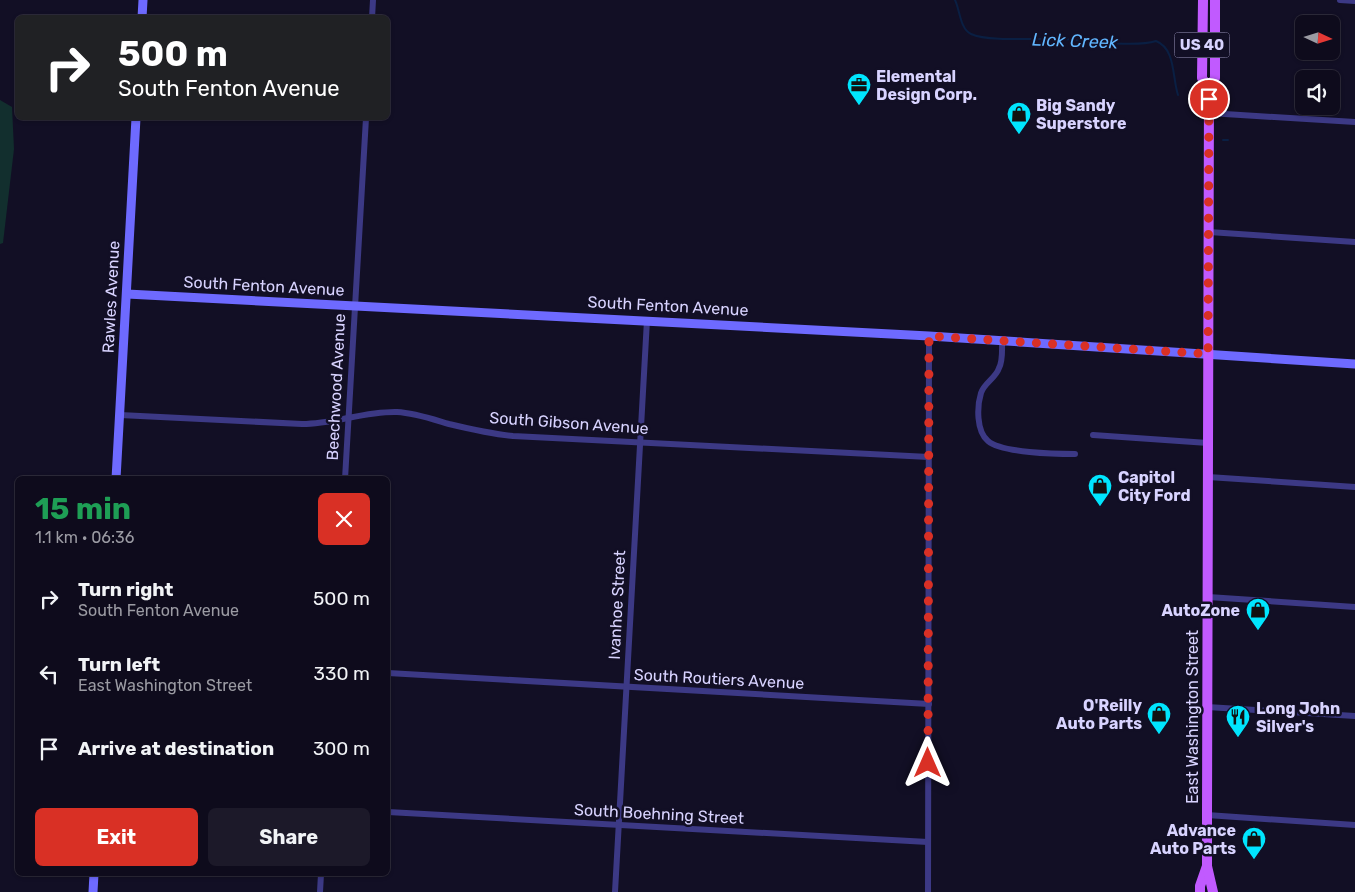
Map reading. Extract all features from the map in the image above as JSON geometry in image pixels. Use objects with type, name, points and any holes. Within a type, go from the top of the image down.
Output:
[{"type":"main road","name":"East Washington Street","points":[[1202,0],[1202,78],[1209,88]]},
{"type":"main road","name":"East Washington Street","points":[[1213,892],[1207,866],[1208,354],[1209,88],[1215,78],[1215,0]]},
{"type":"main road","name":"East Washington Street","points":[[1200,892],[1200,886],[1207,866]]},
{"type":"street","points":[[142,15],[143,0]]},
{"type":"street","points":[[372,15],[373,0]]},
{"type":"street","points":[[1340,0],[1355,1]]},
{"type":"street","points":[[1209,113],[1355,122]]},
{"type":"street","name":"Rawles Avenue","points":[[116,476],[136,120]]},
{"type":"street","name":"Beechwood Avenue","points":[[345,476],[366,120]]},
{"type":"street","points":[[1209,232],[1355,242]]},
{"type":"street","name":"South Fenton Avenue","points":[[126,294],[929,336],[1355,364]]},
{"type":"street","name":"Ivanhoe Street","points":[[615,892],[647,320]]},
{"type":"street","points":[[928,892],[929,336]]},
{"type":"street","points":[[1002,341],[999,369],[980,395],[979,417],[984,437],[995,445],[1017,450],[1075,454]]},
{"type":"street","name":"South Gibson Avenue","points":[[120,415],[294,424],[318,423],[378,413],[396,412],[502,435],[930,457]]},
{"type":"street","points":[[1093,435],[1208,444]]},
{"type":"street","points":[[1208,477],[1355,487]]},
{"type":"street","points":[[1208,597],[1355,607]]},
{"type":"street","name":"South Routiers Avenue","points":[[390,674],[929,704]]},
{"type":"street","points":[[1208,707],[1355,716]]},
{"type":"street","name":"South Boehning Street","points":[[390,812],[928,842]]},
{"type":"street","points":[[1207,814],[1355,825]]},
{"type":"street","points":[[92,892],[94,876]]},
{"type":"street","points":[[320,892],[321,876]]},
{"type":"green space","points":[[0,100],[12,107],[14,149],[3,243],[0,244]]},
{"type":"waterway","name":"Lick Creek","points":[[955,0],[967,32],[979,36],[1001,39],[1060,39],[1122,44],[1156,41],[1167,50],[1170,57],[1178,95]]},
{"type":"waterway","name":"Lick Creek","points":[[1223,140],[1228,140]]},
{"type":"place","name":"Elemental Design Corp.","points":[[859,106]]},
{"type":"place","name":"Big Sandy Superstore","points":[[1019,135]]},
{"type":"place","name":"Capitol City Ford","points":[[1100,507]]},
{"type":"place","name":"AutoZone","points":[[1258,631]]},
{"type":"place","name":"O'Reilly Auto Parts","points":[[1159,735]]},
{"type":"place","name":"Long John Silver's","points":[[1238,738]]},
{"type":"place","name":"Advance Auto Parts","points":[[1254,860]]},
{"type":"route","points":[[928,763],[929,336],[1208,354],[1209,99]]}]
